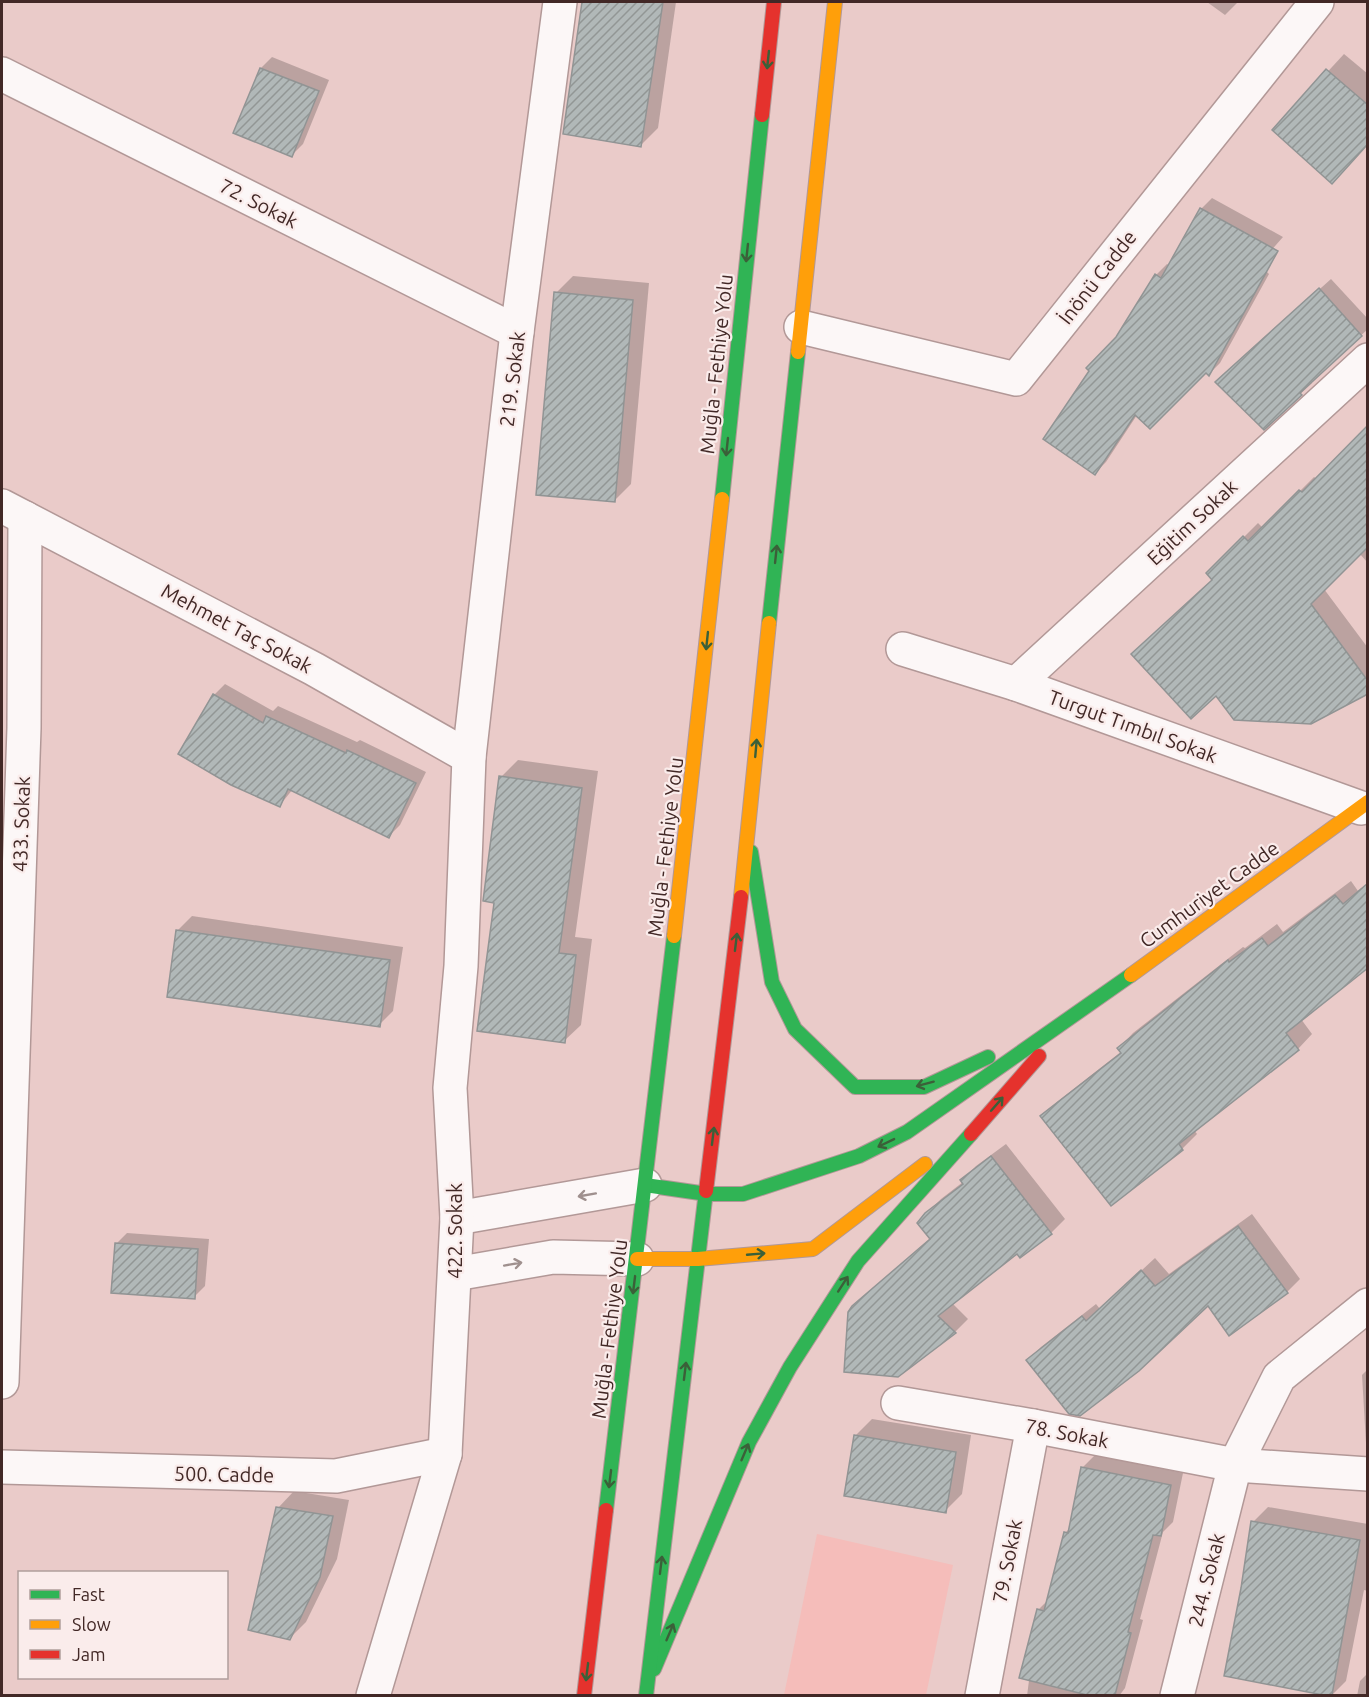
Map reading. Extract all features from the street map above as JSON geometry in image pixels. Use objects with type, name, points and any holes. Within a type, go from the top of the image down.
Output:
[{"type":"main road","name":"Muğla - Fethiye Yolu","points":[[584,1695],[692,782],[774,2]]},
{"type":"main road","points":[[646,1691],[707,1194],[748,833],[835,2]]},
{"type":"main road","name":"Cumhuriyet Cadde","points":[[1074,1017],[1364,805]]},
{"type":"main road","points":[[748,833],[772,982],[795,1029],[855,1087],[924,1087],[1074,1017]]},
{"type":"main road","points":[[645,1185],[707,1194],[743,1194],[859,1156],[908,1132],[1074,1017]]},
{"type":"main road","points":[[646,1691],[749,1442],[790,1367],[858,1261],[1074,1017]]},
{"type":"main road","points":[[637,1259],[698,1259],[813,1249],[918,1168],[971,1133]]},
{"type":"street","name":"219. Sokak","points":[[469,757],[517,332],[560,2]]},
{"type":"street","name":"İnönü Cadde","points":[[801,327],[1016,379],[1317,2]]},
{"type":"street","name":"72. Sokak","points":[[2,74],[517,332]]},
{"type":"street","name":"Eğitim Sokak","points":[[1016,684],[1368,360]]},
{"type":"street","name":"Mehmet Taç Sokak","points":[[13,512],[314,669],[469,757]]},
{"type":"street","name":"433. Sokak","points":[[2,1382],[13,724],[13,512]]},
{"type":"street","name":"Turgut Tımbıl Sokak","points":[[903,649],[1016,684],[1364,805]]},
{"type":"street","name":"422. Sokak","points":[[373,1695],[445,1454],[457,1218],[450,1088],[461,966],[469,757]]},
{"type":"street","points":[[457,1218],[645,1185]]},
{"type":"street","points":[[455,1274],[553,1257],[637,1259]]},
{"type":"street","name":"244. Sokak","points":[[1177,1695],[1235,1465],[1279,1377],[1368,1305]]},
{"type":"street","name":"78. Sokak","points":[[898,1403],[1033,1426],[1235,1465],[1368,1474]]},
{"type":"street","name":"79. Sokak","points":[[982,1695],[1033,1426]]},
{"type":"street","name":"500. Cadde","points":[[2,1467],[336,1476],[445,1454]]},
{"type":"shaded area","points":[[817,1534],[953,1565],[926,1695],[784,1695]]},
{"type":"building","points":[[582,2],[663,2],[641,147],[563,134]]},
{"type":"building","points":[[260,68],[319,91],[292,157],[233,133]]},
{"type":"building","points":[[1326,69],[1368,105],[1368,144],[1332,184],[1272,130]]},
{"type":"building","points":[[1200,208],[1278,251],[1209,376],[1206,373],[1150,429],[1135,415],[1095,475],[1043,439],[1089,371],[1086,368],[1116,337],[1155,274],[1161,278]]},
{"type":"building","points":[[1319,288],[1362,336],[1264,430],[1215,382]]},
{"type":"building","points":[[554,292],[633,300],[615,502],[536,495]]},
{"type":"building","points":[[1368,425],[1368,547],[1311,604],[1368,681],[1368,694],[1311,724],[1234,720],[1216,696],[1191,719],[1131,654],[1212,580],[1206,573],[1243,536],[1248,541],[1299,490],[1302,492]]},
{"type":"building","points":[[213,694],[263,723],[266,716],[346,753],[347,750],[416,783],[389,838],[288,789],[280,807],[231,785],[178,754]]},
{"type":"building","points":[[499,776],[582,788],[559,953],[576,955],[565,1043],[477,1031],[494,903],[483,901]]},
{"type":"building","points":[[1368,883],[1368,968],[1286,1033],[1299,1050],[1179,1144],[1183,1150],[1111,1206],[1040,1116],[1121,1053],[1117,1048],[1228,960],[1229,962],[1262,938],[1268,946],[1335,895],[1343,904]]},
{"type":"building","points":[[176,930],[390,960],[380,1027],[167,997]]},
{"type":"building","points":[[991,1156],[1052,1234],[1020,1258],[1017,1254],[938,1316],[956,1333],[898,1377],[844,1372],[848,1312],[852,1306],[930,1239],[917,1223],[925,1213],[963,1184],[960,1180]]},
{"type":"building","points":[[1238,1226],[1288,1293],[1229,1336],[1208,1306],[1139,1371],[1080,1416],[1069,1414],[1026,1360],[1082,1316],[1086,1321],[1141,1270],[1155,1286]]},
{"type":"building","points":[[115,1243],[198,1249],[195,1299],[111,1293]]},
{"type":"building","points":[[854,1435],[956,1452],[946,1513],[844,1496]]},
{"type":"building","points":[[1081,1467],[1171,1485],[1161,1536],[1153,1535],[1128,1632],[1131,1633],[1115,1695],[1087,1695],[1019,1678],[1037,1609],[1044,1611],[1064,1532],[1068,1533]]},
{"type":"building","points":[[276,1507],[333,1516],[320,1577],[290,1640],[248,1630]]},
{"type":"building","points":[[1251,1521],[1360,1540],[1332,1695],[1224,1676]]},
{"type":"traffic: fast","points":[[722,499],[762,115]]},
{"type":"traffic: fast","points":[[769,623],[798,352]]},
{"type":"traffic: fast","points":[[751,852],[772,982],[795,1029],[855,1087],[924,1087],[988,1057]]},
{"type":"traffic: fast","points":[[606,1510],[674,936]]},
{"type":"traffic: fast","points":[[645,1185],[707,1194],[743,1194],[859,1156],[907,1132],[1131,975]]},
{"type":"traffic: fast","points":[[654,1669],[749,1442],[790,1367],[858,1261],[971,1134]]},
{"type":"traffic: fast","points":[[646,1696],[706,1191]]},
{"type":"traffic: slow","points":[[798,352],[835,2]]},
{"type":"traffic: slow","points":[[674,936],[722,499]]},
{"type":"traffic: slow","points":[[741,897],[769,623]]},
{"type":"traffic: slow","points":[[1131,975],[1368,802]]},
{"type":"traffic: slow","points":[[637,1259],[698,1259],[813,1249],[925,1164]]},
{"type":"traffic: jam","points":[[762,115],[774,2]]},
{"type":"traffic: jam","points":[[706,1191],[741,897]]},
{"type":"traffic: jam","points":[[971,1134],[1039,1056]]},
{"type":"traffic: jam","points":[[584,1696],[606,1510]]}]
